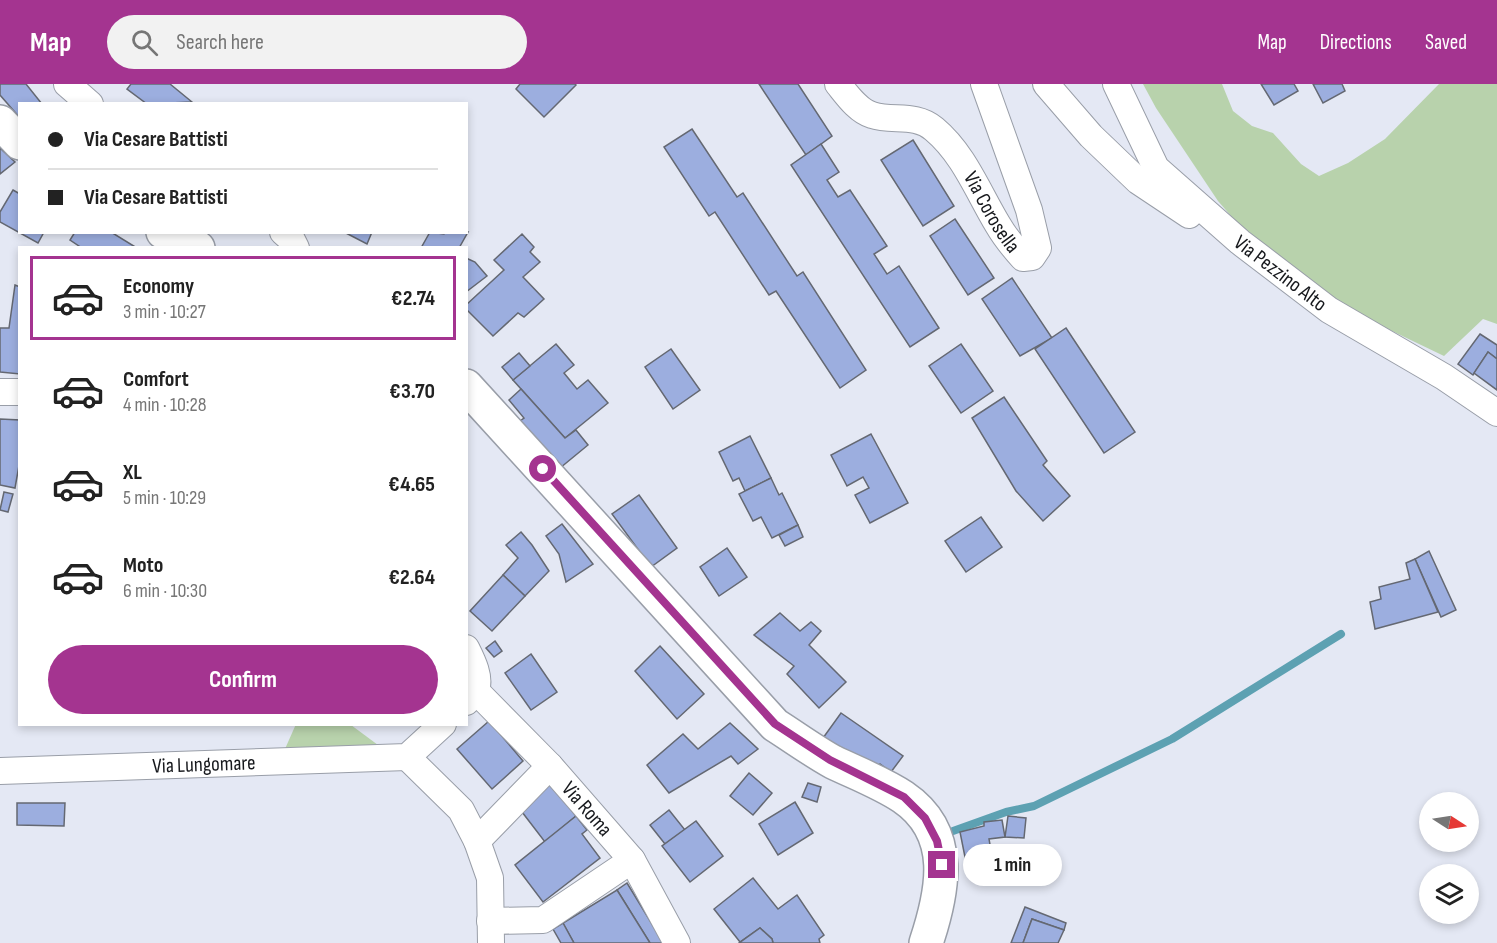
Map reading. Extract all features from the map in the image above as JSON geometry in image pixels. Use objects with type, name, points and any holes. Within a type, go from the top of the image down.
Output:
[{"type":"main road","points":[[0,122],[18,141]]},
{"type":"main road","points":[[167,234],[194,246]]},
{"type":"main road","points":[[468,388],[775,724],[830,760],[904,797],[925,818],[937,841],[942,865],[941,891],[926,943]]},
{"type":"street","points":[[67,84],[88,102]]},
{"type":"street","name":"Via Corosella","points":[[838,84],[853,102],[869,115],[882,118],[906,117],[925,123],[934,129],[956,153],[978,186],[998,226],[1013,247],[1023,258],[1032,257],[1038,248],[1029,210],[984,84]]},
{"type":"street","points":[[1046,84],[1091,136],[1138,181],[1205,226],[1240,242]]},
{"type":"street","name":"Via Pezzino Alto","points":[[1116,84],[1156,168],[1240,242],[1329,310],[1444,377],[1497,413]]},
{"type":"street","points":[[285,234],[295,246]]},
{"type":"street","points":[[0,392],[18,392]]},
{"type":"street","name":"Via Roma","points":[[468,652],[474,663],[473,691],[550,766],[632,861],[677,943]]},
{"type":"street","points":[[441,726],[407,757],[460,810],[477,841],[490,878],[490,932],[543,920],[632,861]]},
{"type":"street","name":"Via Lungomare","points":[[0,771],[407,757]]},
{"type":"street","points":[[477,841],[550,766]]},
{"type":"green space","points":[[1143,84],[1222,84],[1233,111],[1252,126],[1273,133],[1301,164],[1319,176],[1348,163],[1385,139],[1439,84],[1497,84],[1497,324],[1483,319],[1444,356],[1367,319],[1265,255],[1218,201],[1156,108]]},
{"type":"green space","points":[[295,726],[352,726],[378,745],[285,749]]},
{"type":"building","points":[[0,84],[26,84],[40,102],[18,102],[18,116],[0,95]]},
{"type":"building","points":[[131,84],[170,84],[192,102],[144,102],[127,89]]},
{"type":"building","points":[[520,84],[576,85],[544,117],[516,89]]},
{"type":"building","points":[[759,84],[798,84],[832,136],[806,155]]},
{"type":"building","points":[[1261,84],[1294,84],[1298,91],[1274,105]]},
{"type":"building","points":[[1313,84],[1342,84],[1345,91],[1323,103]]},
{"type":"building","points":[[692,129],[737,197],[743,193],[797,276],[803,272],[866,370],[840,388],[776,291],[769,295],[715,212],[709,216],[664,147]]},
{"type":"building","points":[[913,140],[954,206],[923,226],[881,160]]},
{"type":"building","points":[[821,144],[839,172],[827,180],[838,197],[850,190],[887,246],[874,254],[887,274],[899,266],[939,328],[910,347],[791,165]]},
{"type":"building","points":[[0,148],[15,162],[0,174]]},
{"type":"building","points":[[13,190],[18,193],[18,232],[0,222],[0,212]]},
{"type":"building","points":[[955,219],[994,278],[968,295],[930,236]]},
{"type":"building","points":[[22,234],[43,234],[38,243]]},
{"type":"building","points":[[74,234],[114,234],[134,246],[79,246],[70,240]]},
{"type":"building","points":[[348,234],[371,234],[367,244]]},
{"type":"building","points":[[429,234],[467,234],[460,246],[422,246]]},
{"type":"building","points":[[522,234],[534,247],[530,252],[540,262],[523,277],[544,299],[524,317],[518,313],[493,336],[468,311],[468,303],[504,270],[494,260]]},
{"type":"building","points":[[468,259],[475,262],[487,276],[468,290]]},
{"type":"building","points":[[1012,278],[1052,338],[1020,356],[982,299]]},
{"type":"building","points":[[15,285],[18,286],[18,374],[0,372],[0,328],[9,328]]},
{"type":"building","points":[[1066,328],[1135,432],[1104,453],[1035,349]]},
{"type":"building","points":[[1480,334],[1497,345],[1497,359],[1488,352],[1473,375],[1458,364]]},
{"type":"building","points":[[556,344],[574,365],[564,373],[577,389],[588,380],[608,403],[565,438],[513,380]]},
{"type":"building","points":[[961,344],[993,391],[961,413],[929,366]]},
{"type":"building","points":[[671,349],[700,390],[673,409],[645,367]]},
{"type":"building","points":[[1488,352],[1497,359],[1497,390],[1474,373]]},
{"type":"building","points":[[519,353],[530,366],[513,380],[502,367]]},
{"type":"building","points":[[521,389],[565,438],[576,430],[588,445],[560,468],[520,421],[524,418],[509,400]]},
{"type":"building","points":[[1004,397],[1047,461],[1043,465],[1070,496],[1043,521],[1016,491],[972,418]]},
{"type":"building","points":[[0,419],[18,420],[18,471],[15,488],[0,485]]},
{"type":"building","points":[[871,434],[908,503],[870,523],[855,495],[869,488],[863,477],[847,486],[831,455]]},
{"type":"building","points":[[750,436],[771,478],[745,491],[739,478],[733,481],[719,452]]},
{"type":"building","points":[[771,478],[779,495],[782,493],[798,525],[772,538],[761,517],[753,521],[739,494]]},
{"type":"building","points":[[4,492],[13,494],[8,512],[0,510]]},
{"type":"building","points":[[639,495],[677,548],[651,567],[612,514]]},
{"type":"building","points":[[981,517],[1002,547],[966,572],[945,541]]},
{"type":"building","points":[[562,524],[593,564],[566,582],[559,554],[546,536]]},
{"type":"building","points":[[798,525],[803,537],[785,546],[779,535]]},
{"type":"building","points":[[521,532],[549,571],[525,596],[503,575],[518,558],[506,545]]},
{"type":"building","points":[[727,548],[747,577],[719,596],[700,567]]},
{"type":"building","points":[[1429,551],[1456,610],[1441,617],[1415,559]]},
{"type":"building","points":[[1415,559],[1438,612],[1375,629],[1370,602],[1381,599],[1379,587],[1410,579],[1406,563]]},
{"type":"building","points":[[503,575],[525,596],[492,631],[470,611]]},
{"type":"building","points":[[780,613],[800,631],[811,622],[821,631],[809,645],[846,682],[819,708],[787,674],[794,666],[754,635]]},
{"type":"building","points":[[495,641],[502,651],[494,657],[486,648]]},
{"type":"building","points":[[660,646],[704,694],[677,719],[635,671]]},
{"type":"building","points":[[531,654],[557,692],[531,710],[505,673]]},
{"type":"building","points":[[841,713],[903,756],[891,772],[880,764],[877,767],[823,738]]},
{"type":"building","points":[[489,721],[523,761],[492,789],[457,749]]},
{"type":"building","points":[[730,723],[758,749],[738,764],[731,756],[669,793],[647,765],[683,734],[698,749]]},
{"type":"building","points":[[749,773],[772,793],[753,815],[730,796]]},
{"type":"building","points":[[550,783],[576,816],[545,842],[519,808]]},
{"type":"building","points":[[808,783],[821,787],[817,802],[802,797]]},
{"type":"building","points":[[795,802],[813,833],[778,855],[759,824]]},
{"type":"building","points":[[17,803],[65,803],[64,826],[17,825]]},
{"type":"building","points":[[669,810],[685,830],[665,844],[650,825]]},
{"type":"building","points":[[576,816],[587,830],[582,834],[600,858],[543,902],[515,865]]},
{"type":"building","points":[[1008,816],[1026,818],[1024,838],[1005,837]]},
{"type":"building","points":[[1002,820],[1005,837],[989,839],[992,856],[966,862],[960,832],[984,826],[984,822]]},
{"type":"building","points":[[696,821],[723,856],[690,882],[662,846]]},
{"type":"building","points":[[753,878],[778,909],[797,895],[824,935],[819,939],[820,943],[773,943],[772,939],[760,928],[740,942],[714,909]]},
{"type":"building","points":[[627,883],[663,942],[650,943],[617,890]]},
{"type":"building","points":[[617,890],[650,943],[574,943],[563,923]]},
{"type":"building","points":[[1025,907],[1066,923],[1064,930],[1032,919],[1023,943],[1011,943]]},
{"type":"building","points":[[1032,919],[1064,930],[1058,943],[1023,943]]},
{"type":"building","points":[[563,923],[574,943],[561,943],[553,929]]},
{"type":"building","points":[[760,928],[772,939],[773,943],[739,943]]},
{"type":"waterway","points":[[953,831],[1006,812],[1034,806],[1172,739],[1341,634]]},
{"type":"route","points":[[543,469],[775,724],[830,760],[904,797],[925,818],[937,841],[942,865]]}]
